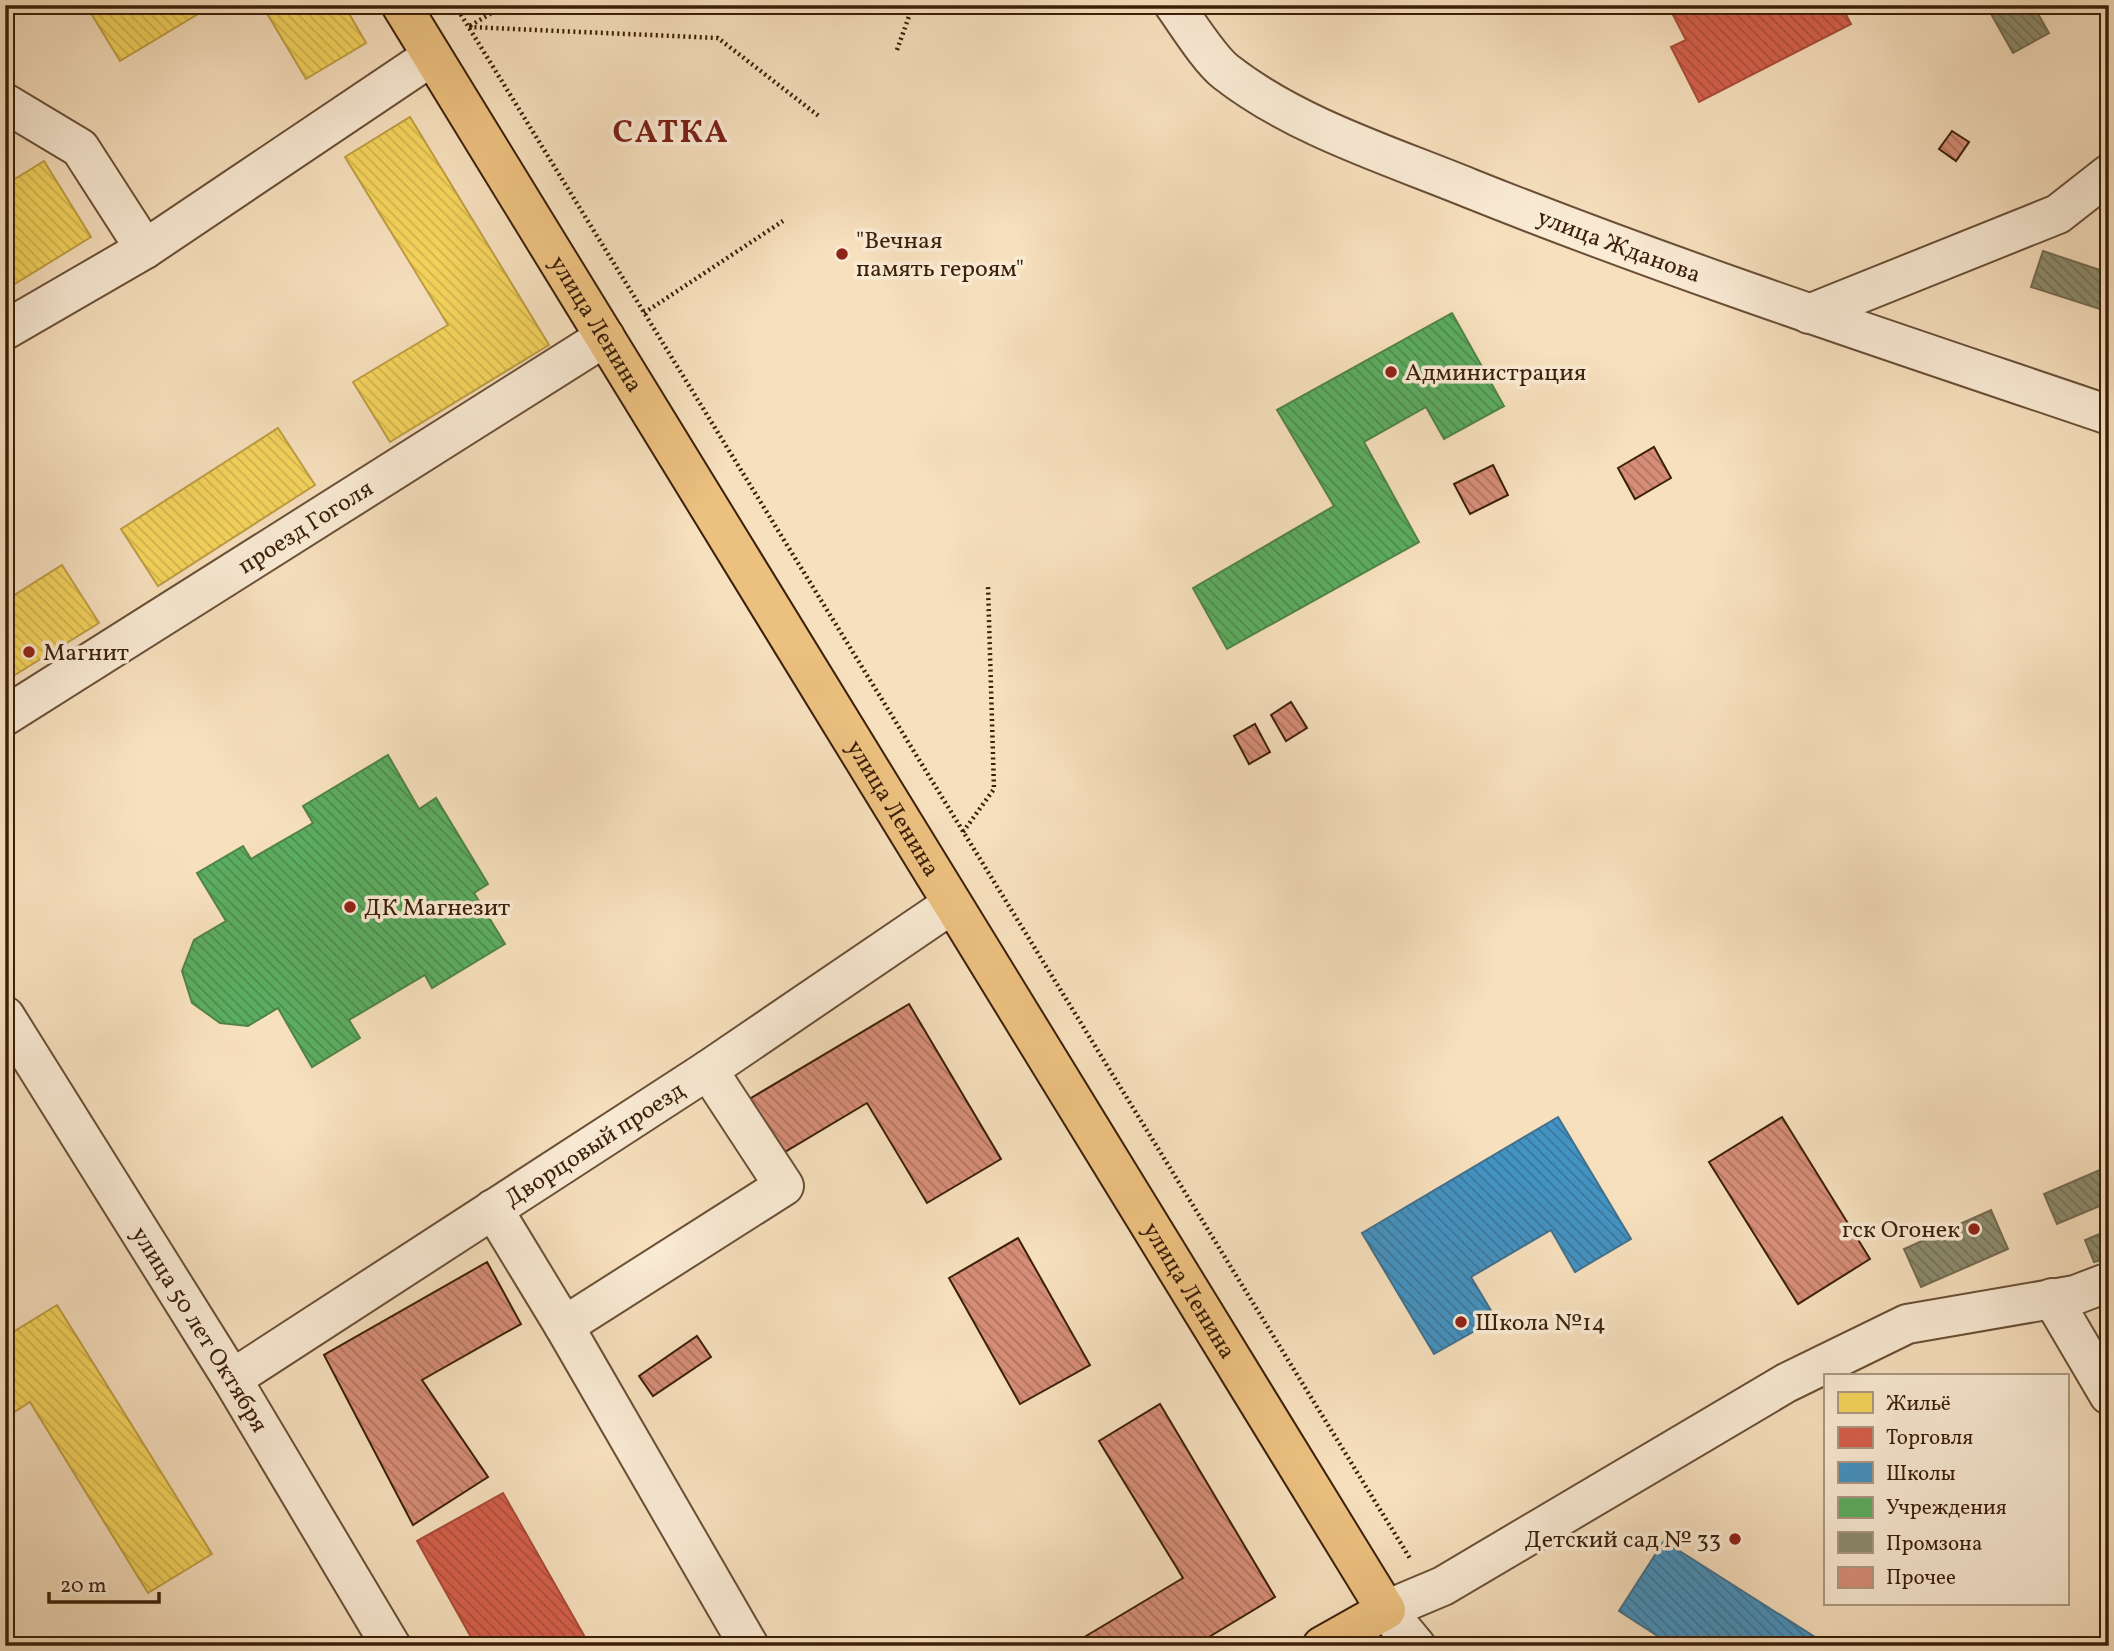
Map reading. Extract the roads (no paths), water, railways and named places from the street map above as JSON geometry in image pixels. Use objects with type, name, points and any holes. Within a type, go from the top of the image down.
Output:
[{"type":"main road","name":"улица Ленина","points":[[401,5],[1386,1609]]},
{"type":"main road","points":[[1322,1646],[1386,1609]]},
{"type":"street","name":"улица Жданова","points":[[1174,5],[1224,70],[1278,107],[1362,145],[1809,314],[2109,415]]},
{"type":"street","points":[[5,330],[145,249],[432,56]]},
{"type":"street","points":[[5,103],[79,148],[145,249]]},
{"type":"street","points":[[1809,314],[2058,214],[2109,174]]},
{"type":"street","name":"проезд Гоголя","points":[[5,716],[605,337]]},
{"type":"street","name":"Дворцовый проезд","points":[[233,1379],[708,1070],[952,904]]},
{"type":"street","name":"улица 50 лет Октября","points":[[5,1016],[233,1379],[391,1646]]},
{"type":"street","points":[[564,1326],[783,1186],[708,1070]]},
{"type":"street","points":[[493,1209],[564,1326],[748,1646]]},
{"type":"street","points":[[1416,1646],[1386,1609],[1430,1591],[1520,1542],[1630,1473],[1786,1383],[1907,1324],[2075,1295],[2109,1282]]},
{"type":"street","points":[[2052,1298],[2109,1395]]},
{"type":"place","name":"\"Вечная память героям\"","points":[[842,254]]},
{"type":"place","name":"Администрация","points":[[1391,372]]},
{"type":"place","name":"Магнит","points":[[29,652]]},
{"type":"place","name":"ДК Магнезит","points":[[350,907]]},
{"type":"place","name":"гск Огонек","points":[[1974,1229]]},
{"type":"place","name":"Школа №14","points":[[1461,1322]]},
{"type":"place","name":"Детский сад № 33","points":[[1735,1539]]},
{"type":"district","name":"САТКА","points":[[671,131]]}]
